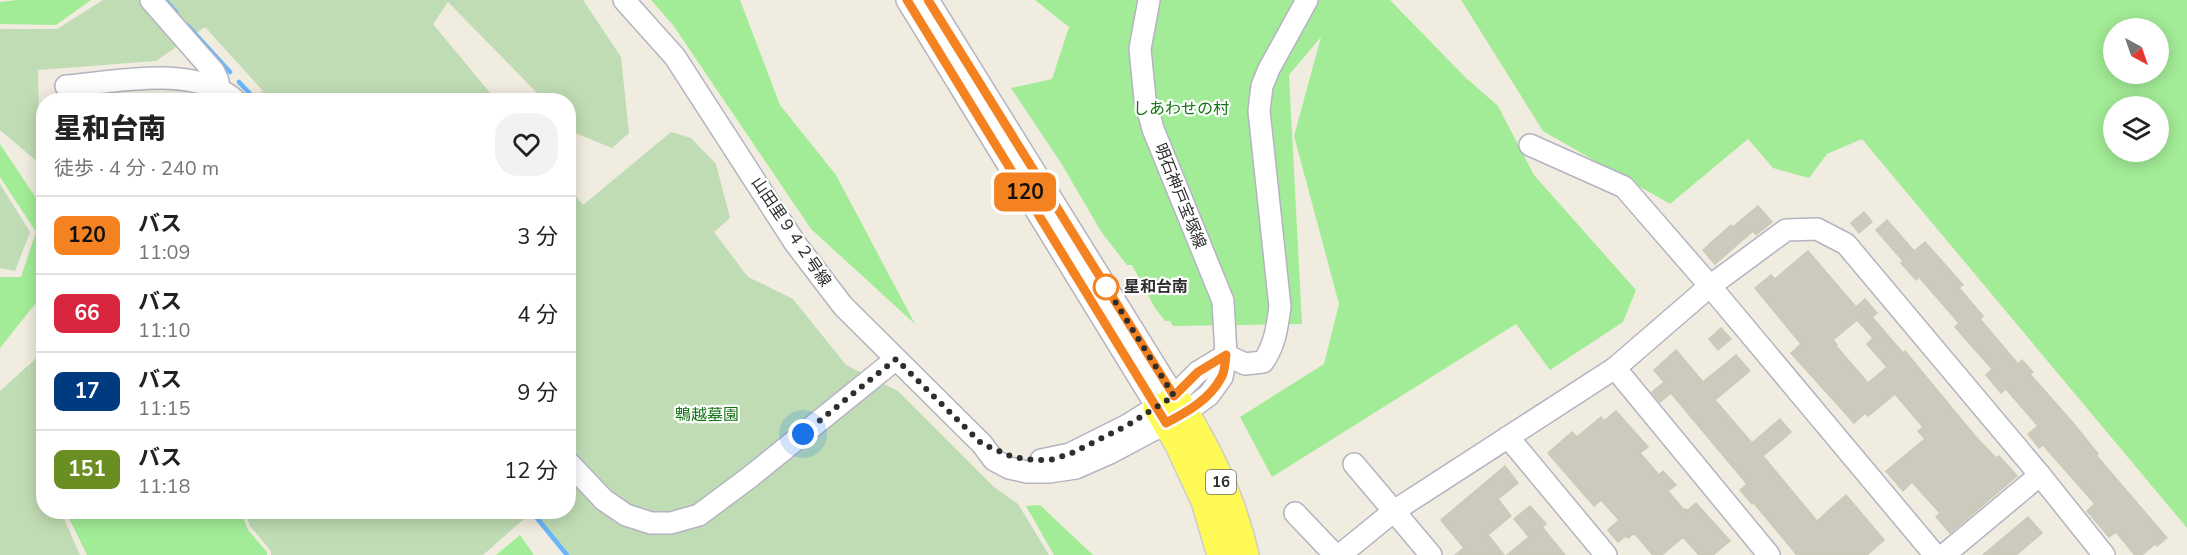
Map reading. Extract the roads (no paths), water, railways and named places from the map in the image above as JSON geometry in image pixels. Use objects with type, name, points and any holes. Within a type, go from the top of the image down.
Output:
[{"type":"main road","name":"16","points":[[1170,410],[1179,445],[1205,501],[1221,555]]},
{"type":"main road","name":"16","points":[[1170,410],[1226,493],[1245,555]]},
{"type":"street","points":[[151,0],[214,72],[226,93]]},
{"type":"street","name":"山田里９４２号線","points":[[624,0],[675,57],[795,243],[843,306],[982,444],[994,460],[1009,468],[1027,472],[1076,468],[1110,453],[1170,410]]},
{"type":"street","points":[[907,0],[1170,410]]},
{"type":"street","points":[[928,0],[1170,410]]},
{"type":"street","name":"明石神戸宝塚線","points":[[1149,0],[1140,49],[1145,99],[1153,129],[1223,301],[1226,355],[1222,377],[1209,395],[1170,410]]},
{"type":"street","points":[[1226,355],[1245,364],[1263,362],[1271,351],[1276,333],[1280,307],[1259,111],[1262,86],[1269,69],[1307,0]]},
{"type":"street","points":[[168,78],[178,71],[185,59],[184,37]]},
{"type":"street","points":[[66,86],[168,78],[209,85],[223,93]]},
{"type":"street","points":[[1530,145],[1624,187],[1935,555]]},
{"type":"street","points":[[1340,555],[1394,511],[1615,368],[1710,286],[1786,230],[1817,229],[1846,244],[2040,475],[2104,555]]},
{"type":"street","points":[[576,470],[604,500],[626,515],[651,523],[671,523],[699,514],[750,477],[896,359]]},
{"type":"street","points":[[1615,368],[1769,555]]},
{"type":"street","points":[[1508,437],[1606,555]]},
{"type":"street","points":[[1354,464],[1431,555]]},
{"type":"street","points":[[1944,555],[2040,475]]},
{"type":"street","points":[[1294,513],[1335,555]]},
{"type":"waterway","points":[[165,0],[176,12]]},
{"type":"waterway","points":[[188,26],[230,72]]},
{"type":"waterway","points":[[239,82],[249,93]]},
{"type":"waterway","points":[[538,519],[567,555]]},
{"type":"place","name":"星和台南","points":[[1106,287]]},
{"type":"park label","name":"しあわせの村","points":[[1181,109]]},
{"type":"park label","name":"鵯越墓園","points":[[707,415]]}]
